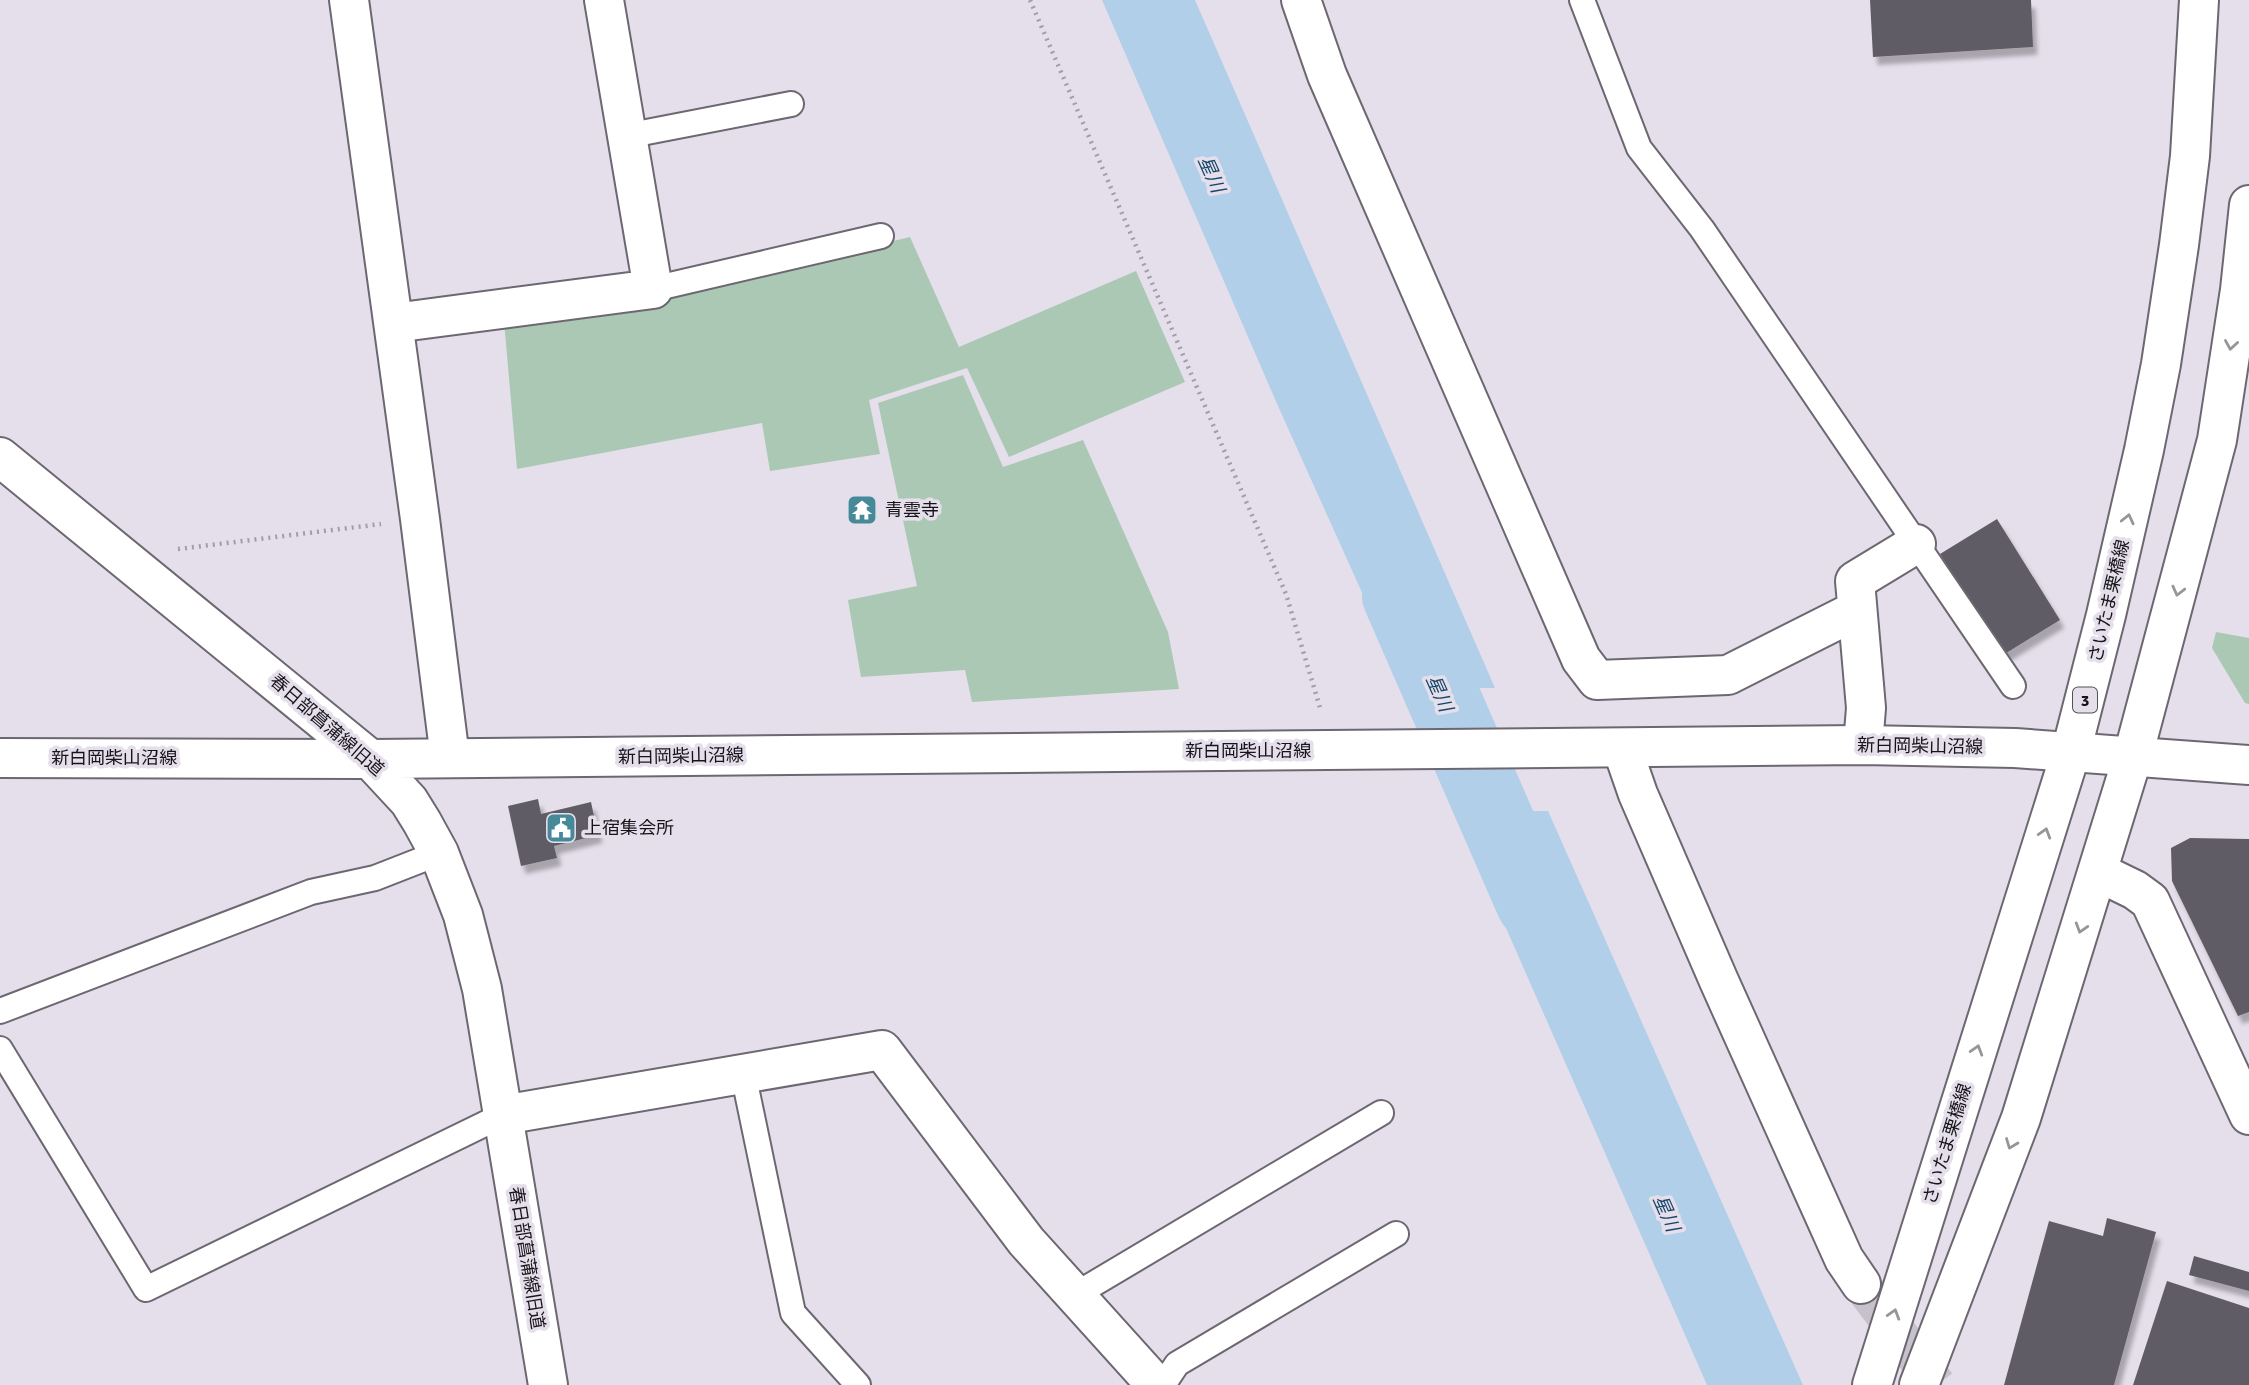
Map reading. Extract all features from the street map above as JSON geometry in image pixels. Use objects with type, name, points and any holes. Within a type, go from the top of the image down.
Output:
[{"type":"street","points":[[349,0],[450,758]]},
{"type":"street","points":[[394,323],[653,289],[604,0]]},
{"type":"street","points":[[1301,0],[1326,75],[1581,659],[1597,680],[1728,675],[1857,610]]},
{"type":"street","name":"さいたま栗橋線","points":[[1873,1382],[2071,752],[2112,590],[2161,364],[2179,246],[2190,156],[2199,0]]},
{"type":"street","points":[[1919,1385],[2021,1118],[2133,756],[2217,440],[2240,290],[2249,205]]},
{"type":"street","name":"春日部菖蒲線旧道","points":[[0,457],[370,759],[409,801],[439,853],[463,915],[482,989],[548,1385]]},
{"type":"street","points":[[1863,745],[1866,708],[1855,581],[1916,544]]},
{"type":"street","name":"新白岡柴山沼線","points":[[0,758],[370,759],[1863,745],[2015,748],[2249,765]]},
{"type":"street","points":[[1607,748],[1638,794],[1844,1259],[1861,1284]]},
{"type":"street","points":[[2098,872],[2135,890],[2150,901],[2249,1115]]},
{"type":"street","points":[[503,1115],[883,1050],[1027,1241],[1156,1385]]},
{"type":"lane","points":[[1582,0],[1639,148],[1702,229],[2013,685]]},
{"type":"lane","points":[[626,136],[791,104]]},
{"type":"lane","points":[[653,289],[881,236]]},
{"type":"lane","points":[[0,1011],[311,892],[375,878],[439,853]]},
{"type":"lane","points":[[0,1049],[146,1289],[503,1115]]},
{"type":"lane","points":[[743,1073],[793,1313],[858,1385]]},
{"type":"lane","points":[[1075,1295],[1381,1113]]},
{"type":"lane","points":[[1163,1385],[1177,1364],[1396,1234]]},
{"type":"path","points":[[1030,0],[1286,594],[1322,713]]},
{"type":"path","points":[[145,575],[166,550],[420,519]]},
{"type":"green space","points":[[910,237],[959,347],[1136,271],[1185,382],[1009,457],[967,368],[869,400],[880,454],[770,471],[762,423],[517,469],[504,321],[648,300]]},
{"type":"green space","points":[[963,375],[1003,467],[1083,440],[1168,632],[1179,689],[972,702],[965,670],[861,677],[848,600],[917,586],[878,403]]},
{"type":"green space","points":[[2216,632],[2249,638],[2249,704],[2245,703],[2212,648]]},
{"type":"water","points":[[1102,0],[1195,0],[1495,688],[1405,688],[1278,406]]},
{"type":"water","points":[[1548,811],[1803,1385],[1707,1385],[1455,812]]},
{"type":"building","points":[[1870,0],[2031,0],[2033,47],[1873,57]]},
{"type":"building","points":[[1997,519],[2060,620],[2003,655],[1940,554]]},
{"type":"building","points":[[538,799],[541,814],[591,802],[598,835],[554,846],[557,858],[521,866],[508,806]]},
{"type":"building","points":[[2190,838],[2249,839],[2249,1012],[2238,1016],[2172,881],[2171,848]]},
{"type":"building","points":[[2107,1218],[2156,1232],[2114,1385],[2004,1385],[2049,1221],[2103,1236]]},
{"type":"building","points":[[2194,1256],[2249,1272],[2249,1291],[2189,1275]]},
{"type":"building","points":[[2167,1281],[2249,1308],[2249,1385],[2133,1385]]},
{"type":"waterway","name":"星川","points":[[1399,596],[1533,903]]},
{"type":"tunnel","points":[[1861,1284],[1937,1385]]},
{"type":"place","name":"青雲寺","points":[[862,510]]},
{"type":"place","name":"上宿集会所","points":[[561,828]]}]
